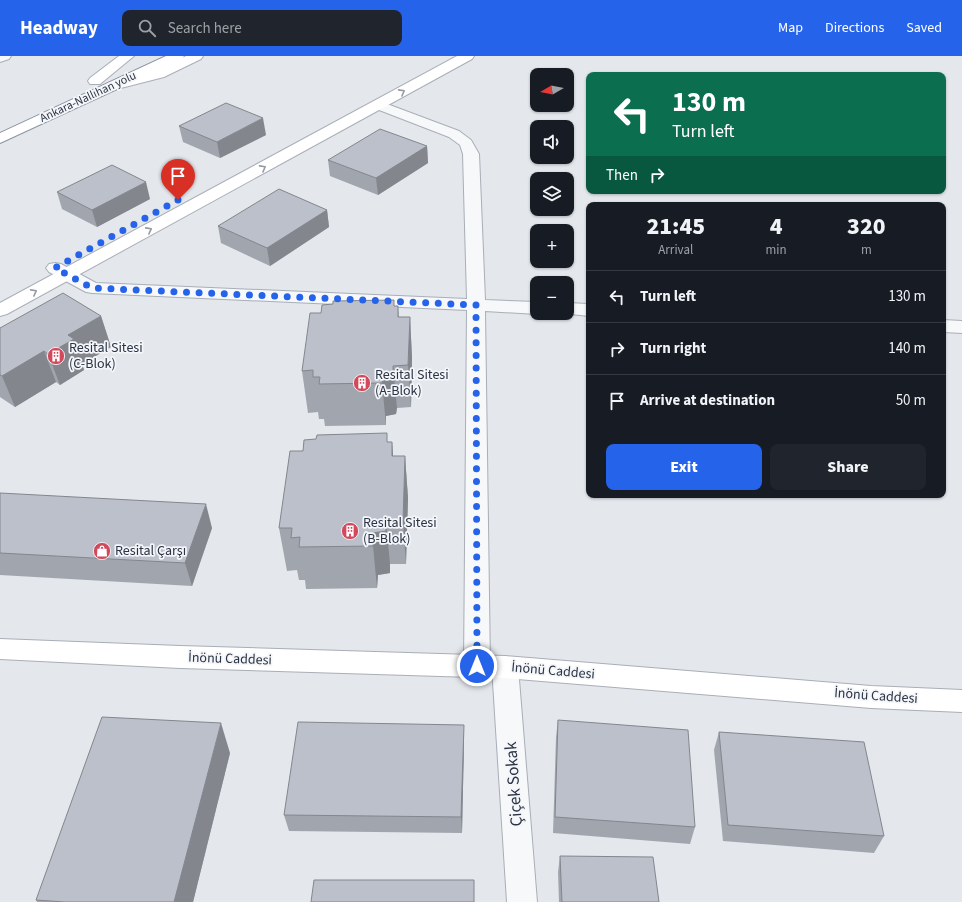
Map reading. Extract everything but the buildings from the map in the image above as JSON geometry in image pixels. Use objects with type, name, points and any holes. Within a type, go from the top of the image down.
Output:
[{"type":"main road","points":[[95,81],[127,56]]},
{"type":"main road","name":"Ankara-Nallıhan yolu","points":[[46,103],[152,56]]},
{"type":"main road","name":"Ankara-Nallıhan yolu","points":[[0,139],[177,56]]},
{"type":"main road","points":[[113,86],[159,74],[196,56]]},
{"type":"main road","points":[[0,310],[61,271],[439,56]]},
{"type":"main road","points":[[0,297],[61,271],[379,104],[467,56]]},
{"type":"main road","name":"İnönü Caddesi","points":[[0,649],[180,657],[505,666],[871,697],[962,701]]},
{"type":"street","points":[[0,58],[4,56]]},
{"type":"street","points":[[379,104],[454,134],[461,138],[470,148],[476,305],[477,666]]},
{"type":"street","points":[[61,271],[92,288],[530,308]]},
{"type":"street","points":[[574,309],[586,310]]},
{"type":"street","points":[[946,326],[962,327]]},
{"type":"street","name":"Çiçek Sokak","points":[[505,666],[522,902]]},
{"type":"place","name":"Resital Sitesi (C-Blok)","points":[[56,356]]},
{"type":"place","name":"Resital Sitesi (A-Blok)","points":[[362,383]]},
{"type":"place","name":"Resital Sitesi (B-Blok)","points":[[350,531]]},
{"type":"place","name":"Resital Çarşı","points":[[102,551]]},
{"type":"route","points":[[178,200],[55,268],[92,288],[476,305],[477,666]]}]
